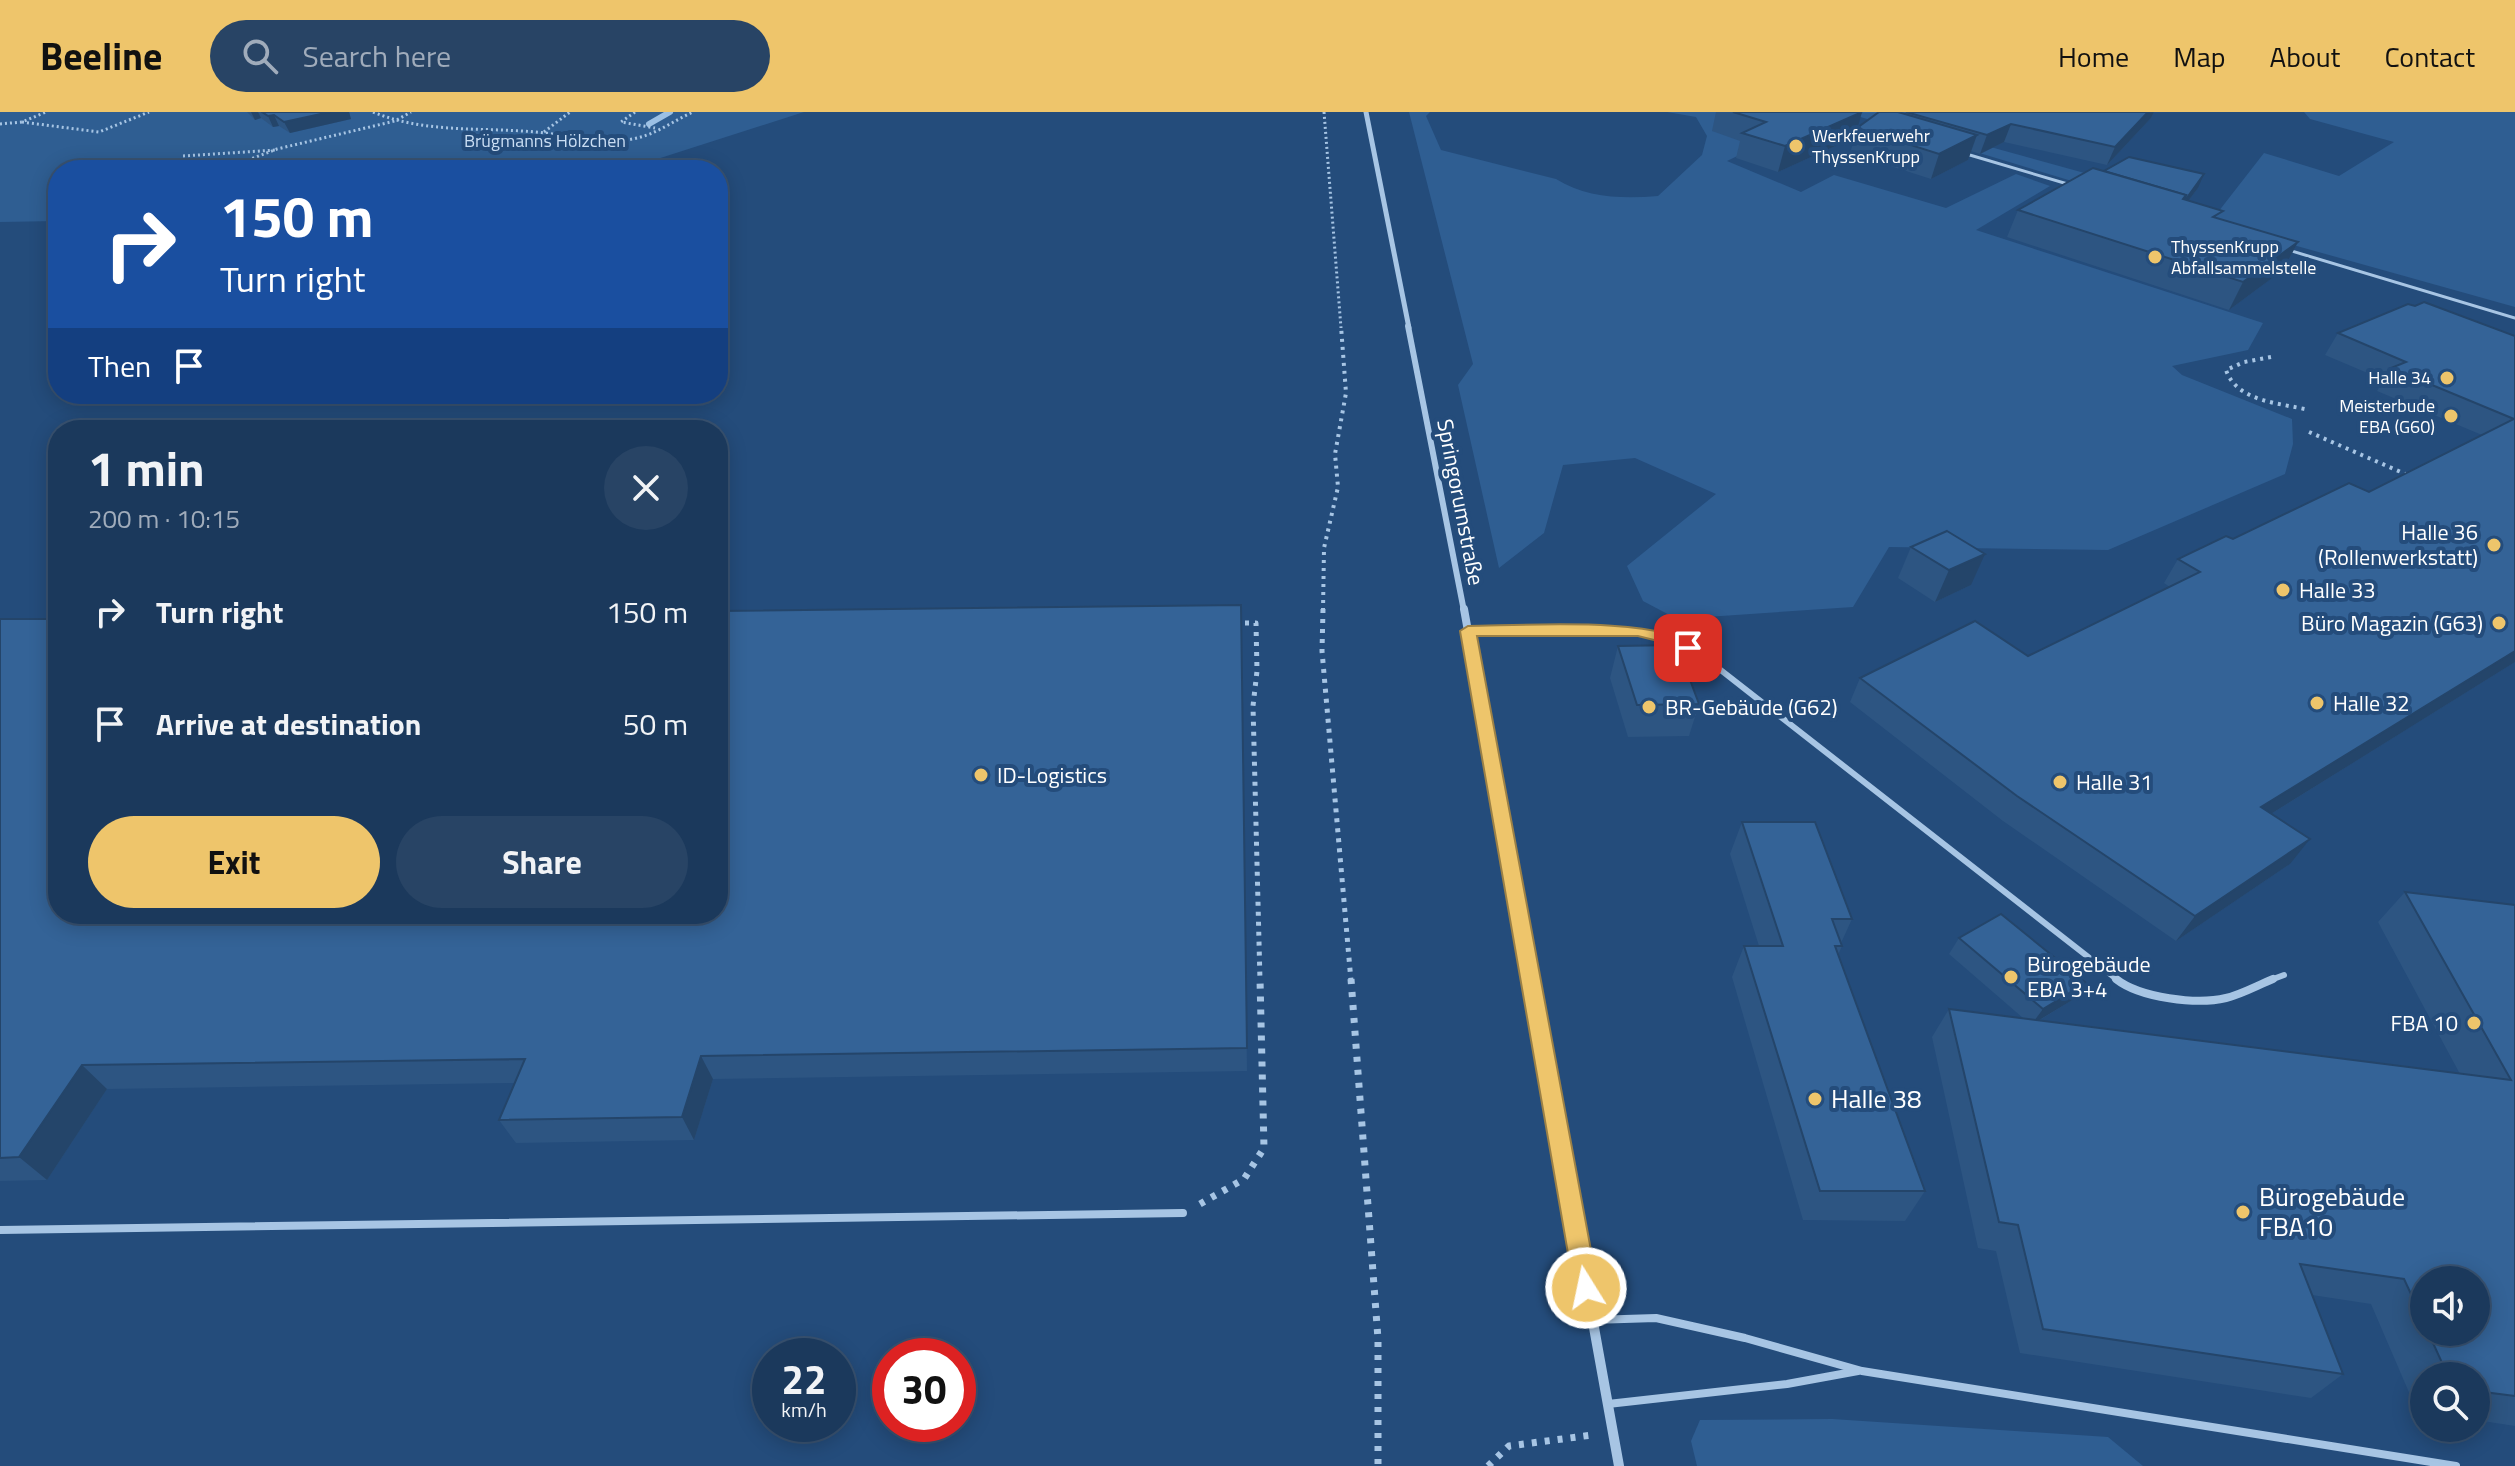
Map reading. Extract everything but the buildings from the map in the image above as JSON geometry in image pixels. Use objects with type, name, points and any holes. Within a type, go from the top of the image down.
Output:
[{"type":"street","name":"Springorumstraße","points":[[1366,112],[1468,631],[1619,1466]]},
{"type":"lane","points":[[1962,153],[2080,188]]},
{"type":"lane","points":[[2272,245],[2515,318]]},
{"type":"lane","points":[[1468,631],[1638,631],[1671,639],[1704,657],[2125,986],[2177,1000],[2225,998],[2284,975]]},
{"type":"lane","points":[[0,1230],[1183,1213]]},
{"type":"lane","points":[[1592,1320],[1656,1318],[1745,1338],[1862,1371],[2456,1466]]},
{"type":"lane","points":[[1608,1404],[1759,1388],[1862,1371]]},
{"type":"path","points":[[22,122],[46,112]]},
{"type":"path","points":[[0,124],[22,122],[99,132],[149,112]]},
{"type":"path","points":[[373,112],[395,121],[439,129],[543,133],[601,143],[639,138],[693,112]]},
{"type":"path","points":[[248,160],[277,149],[395,121],[411,112]]},
{"type":"path","points":[[543,133],[570,112]]},
{"type":"path","points":[[635,112],[621,122],[656,128]]},
{"type":"path","points":[[1324,112],[1346,393],[1335,454],[1338,487],[1324,548],[1322,638],[1365,1146],[1378,1339],[1378,1466]]},
{"type":"path","points":[[183,156],[277,149]]},
{"type":"path","points":[[2271,357],[2244,362],[2226,370],[2231,384],[2253,397],[2309,410]]},
{"type":"path","points":[[2309,432],[2421,481]]},
{"type":"path","points":[[1183,1213],[1244,1179],[1264,1148],[1253,706],[1257,671],[1256,623],[1224,623]]},
{"type":"path","points":[[1488,1466],[1509,1446],[1613,1432]]},
{"type":"green space","name":"Brügmanns Hölzchen","points":[[0,112],[804,112],[654,160],[48,160],[48,221],[0,222]]},
{"type":"green space","points":[[1409,112],[1430,112],[1426,116],[1441,150],[1556,179],[1580,190],[1605,196],[1658,196],[1702,155],[1707,136],[1696,117],[1667,112],[1806,112],[1820,116],[1727,161],[1801,192],[1834,175],[1946,208],[2016,174],[2050,186],[1976,230],[2263,323],[2248,350],[2172,366],[2182,375],[2292,419],[2293,444],[2285,474],[2108,550],[1889,547],[1853,607],[1677,619],[1643,601],[1627,566],[1716,494],[1635,458],[1563,465],[1544,533],[1499,568],[1458,385],[1473,364]]},
{"type":"green space","points":[[1844,112],[1911,112],[1918,127],[2099,177],[2138,201]]},
{"type":"green space","points":[[2304,112],[2515,112],[2515,307],[2222,225],[2215,216],[2264,153],[2339,176],[2394,142],[2310,119]]},
{"type":"green space","points":[[1832,1419],[2108,1437],[2143,1466],[1697,1466],[1691,1441],[1700,1420]]},
{"type":"waterway","points":[[649,124],[670,112]]},
{"type":"place","name":"Werkfeuerwehr ThyssenKrupp","points":[[1796,146]]},
{"type":"place","name":"ThyssenKrupp Abfallsammelstelle","points":[[2155,257]]},
{"type":"place","name":"Halle 34","points":[[2447,378]]},
{"type":"place","name":"Meisterbude EBA (G60)","points":[[2451,416]]},
{"type":"place","name":"Halle 36 (Rollenwerkstatt)","points":[[2494,545]]},
{"type":"place","name":"Halle 33","points":[[2283,590]]},
{"type":"place","name":"Büro Magazin (G63)","points":[[2499,623]]},
{"type":"place","name":"Halle 32","points":[[2317,703]]},
{"type":"place","name":"BR-Gebäude (G62)","points":[[1649,707]]},
{"type":"place","name":"ID-Logistics","points":[[981,775]]},
{"type":"place","name":"Halle 31","points":[[2060,782]]},
{"type":"place","name":"Bürogebäude EBA 3+4","points":[[2011,977]]},
{"type":"place","name":"FBA 10","points":[[2474,1023]]},
{"type":"place","name":"Halle 38","points":[[1815,1099]]},
{"type":"place","name":"Bürogebäude FBA10","points":[[2243,1212]]},
{"type":"route","points":[[1586,1288],[1468,631],[1638,631],[1671,639],[1688,648]]}]
